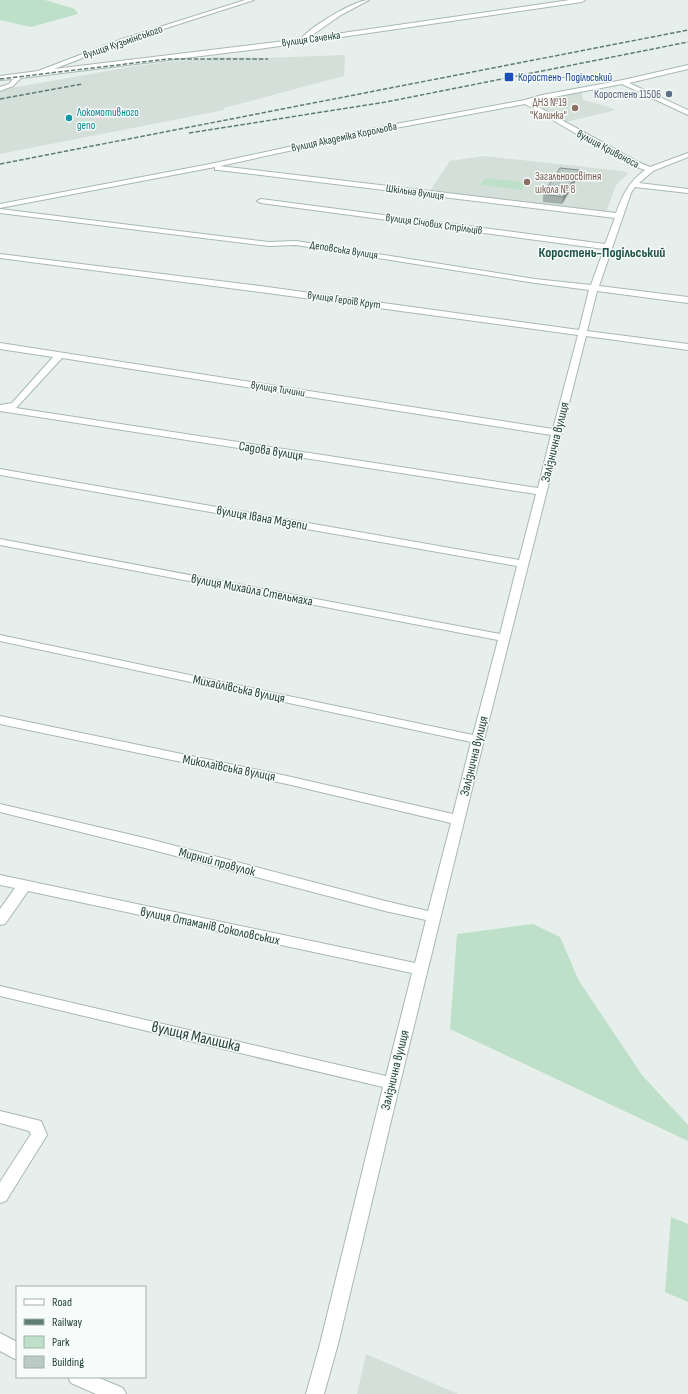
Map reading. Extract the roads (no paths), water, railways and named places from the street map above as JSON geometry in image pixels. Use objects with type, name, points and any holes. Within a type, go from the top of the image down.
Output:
[{"type":"street","name":"вулиця Кузьмінського","points":[[0,89],[11,85],[19,76],[39,73],[117,43],[251,0]]},
{"type":"street","points":[[302,40],[307,35],[339,14],[366,0]]},
{"type":"street","name":"вулиця Саченка","points":[[39,73],[302,40],[582,0]]},
{"type":"street","name":"вулиця Академіка Корольова","points":[[0,206],[210,166],[385,128],[526,102],[542,97],[623,82],[686,68]]},
{"type":"street","points":[[0,78],[19,76]]},
{"type":"street","points":[[623,82],[688,113]]},
{"type":"street","name":"вулиця Кривоноса","points":[[526,102],[532,107],[633,163],[650,169]]},
{"type":"street","name":"Залізнична вулиця","points":[[315,1394],[329,1344],[392,1083],[478,740],[594,288],[627,193],[640,177],[650,169],[688,155]]},
{"type":"street","points":[[674,160],[688,163]]},
{"type":"street","name":"Шкільна вулиця","points":[[210,166],[620,216]]},
{"type":"street","points":[[634,184],[688,191]]},
{"type":"street","name":"вулиця Січових Стрільців","points":[[261,201],[607,247]]},
{"type":"street","name":"Деповська вулиця","points":[[0,211],[269,244],[296,243],[535,281],[688,300]]},
{"type":"street","name":"вулиця Героїв Крут","points":[[0,256],[688,347]]},
{"type":"street","name":"вулиця Тичини","points":[[0,346],[557,433]]},
{"type":"street","points":[[1,409],[15,404],[60,355]]},
{"type":"street","name":"Садова вулиця","points":[[1,409],[542,492]]},
{"type":"street","name":"вулиця Івана Мазепи","points":[[0,472],[524,564]]},
{"type":"street","name":"вулиця Михайла Стельмаха","points":[[0,542],[505,638]]},
{"type":"street","name":"Михайлівська вулиця","points":[[0,638],[478,740]]},
{"type":"street","name":"Миколаївська вулиця","points":[[0,720],[287,780],[458,820]]},
{"type":"street","name":"Мирний провулок","points":[[0,808],[149,844],[385,906],[434,917]]},
{"type":"street","name":"вулиця Отаманів Соколовських","points":[[0,880],[421,970]]},
{"type":"street","points":[[0,920],[24,886]]},
{"type":"street","name":"вулиця Малишка","points":[[0,991],[392,1083]]},
{"type":"street","points":[[0,1117],[35,1126],[39,1135],[0,1196]]},
{"type":"street","points":[[0,1341],[16,1351]]},
{"type":"street","points":[[79,1378],[117,1394]]},
{"type":"railway","points":[[0,164],[688,30]]},
{"type":"railway","points":[[189,133],[386,102],[688,42]]},
{"type":"railway","points":[[0,79],[168,59],[268,59]]},
{"type":"railway","points":[[0,99],[82,84]]},
{"type":"place","name":"Коростень-Подільський","points":[[509,77]]},
{"type":"place","name":"Коростень 11506","points":[[669,94]]},
{"type":"place","name":"ДНЗ №19 \"Калинка\"","points":[[575,108]]},
{"type":"place","name":"Локомотивного депо","points":[[69,118]]},
{"type":"place","name":"Загальноосвітня школа № 8","points":[[527,182]]},
{"type":"district","name":"Коростень-Подільський","points":[[602,252]]}]
